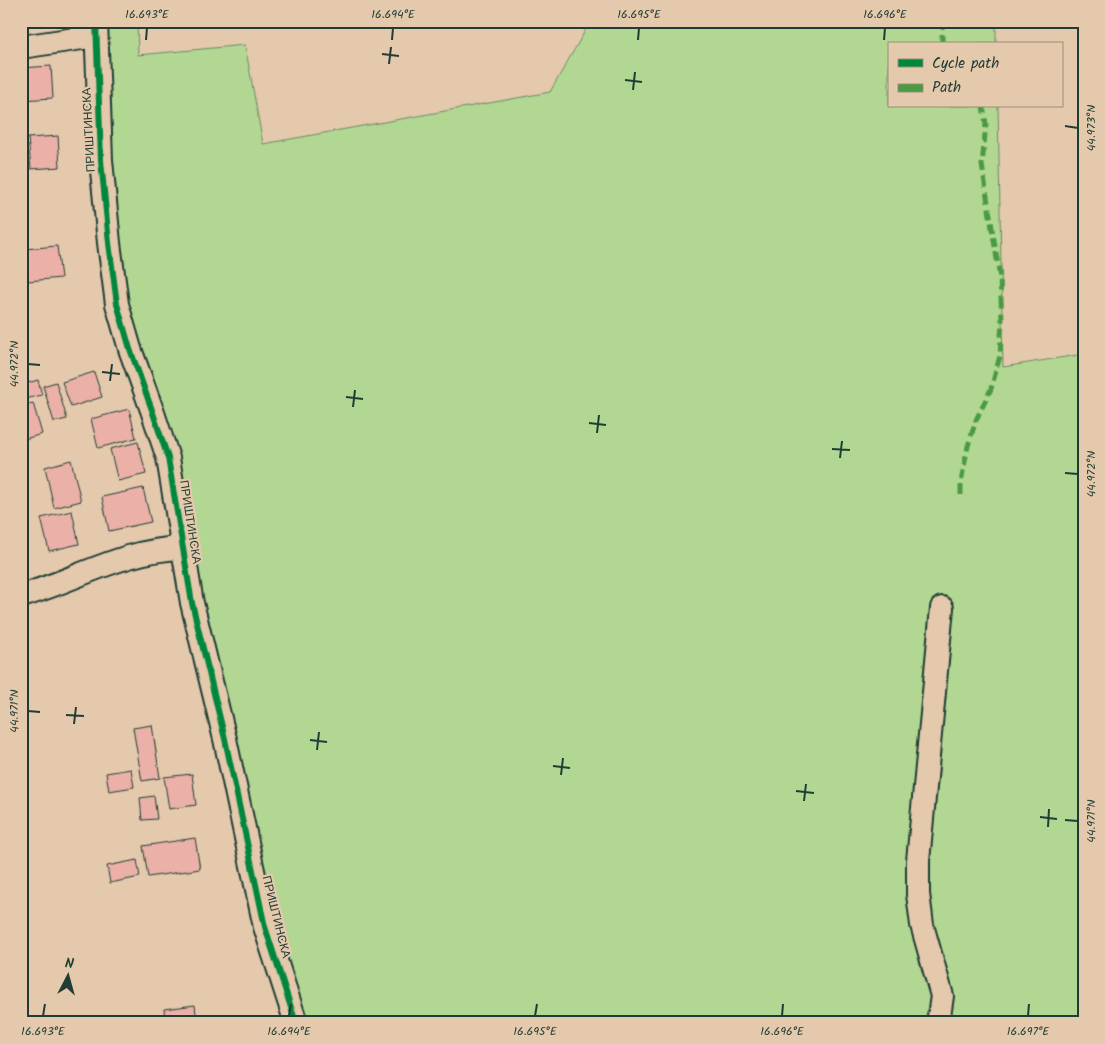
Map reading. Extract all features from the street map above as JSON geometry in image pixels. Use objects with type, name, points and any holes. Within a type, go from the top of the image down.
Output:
[{"type":"street","name":"ПРИШТИНСКА","points":[[21,47],[96,29],[101,160],[117,304],[130,349],[168,458],[192,603],[225,739],[265,927],[296,1023]]},
{"type":"street","name":"ПРИШТИНСКА","points":[[21,596],[52,587],[129,556],[148,551],[183,548]]},
{"type":"street","points":[[938,1023],[942,996],[922,924],[918,894],[918,861],[942,608]]},
{"type":"green space","points":[[105,21],[137,21],[138,55],[245,45],[263,144],[550,92],[585,31],[585,21],[600,21],[601,26],[631,21],[996,21],[996,42],[888,42],[888,108],[998,108],[1003,367],[1084,354],[1084,1023],[305,1023],[264,885],[197,570],[142,364],[125,292],[112,176]]},
{"type":"building","points":[[51,66],[53,98],[22,100],[21,68]]},
{"type":"building","points":[[58,136],[60,167],[31,169],[28,138]]},
{"type":"building","points":[[57,246],[61,278],[28,281],[24,249]]},
{"type":"building","points":[[94,372],[102,397],[71,407],[62,382]]},
{"type":"building","points":[[38,380],[42,395],[21,400],[21,385]]},
{"type":"building","points":[[56,382],[67,419],[54,422],[43,386]]},
{"type":"building","points":[[33,403],[42,434],[21,440],[21,406]]},
{"type":"building","points":[[129,409],[136,438],[98,448],[91,419]]},
{"type":"building","points":[[138,442],[146,474],[118,481],[110,449]]},
{"type":"building","points":[[71,460],[81,501],[54,508],[45,467]]},
{"type":"building","points":[[143,488],[151,522],[109,531],[102,497]]},
{"type":"building","points":[[72,511],[79,544],[49,551],[41,518]]},
{"type":"building","points":[[152,725],[160,778],[142,781],[133,728]]},
{"type":"building","points":[[131,769],[134,787],[109,791],[106,773]]},
{"type":"building","points":[[192,774],[196,805],[169,809],[164,777]]},
{"type":"building","points":[[154,796],[157,819],[142,820],[140,798]]},
{"type":"building","points":[[195,838],[200,869],[148,877],[143,846]]},
{"type":"building","points":[[137,860],[140,877],[110,883],[107,866]]},
{"type":"building","points":[[195,1005],[197,1023],[165,1023],[164,1009]]},
{"type":"building","points":[[235,1016],[245,1019],[248,1023],[217,1023],[225,1018]]},
{"type":"marked path","points":[[942,21],[942,42]]},
{"type":"marked path","points":[[961,495],[961,482],[968,446],[976,420],[991,389],[1000,356],[1002,319],[1000,278],[982,165],[986,124],[983,108]]},
{"type":"cycle path","points":[[96,21],[101,160],[117,304],[130,349],[168,458],[192,603],[225,739],[265,927],[296,1023]]}]
